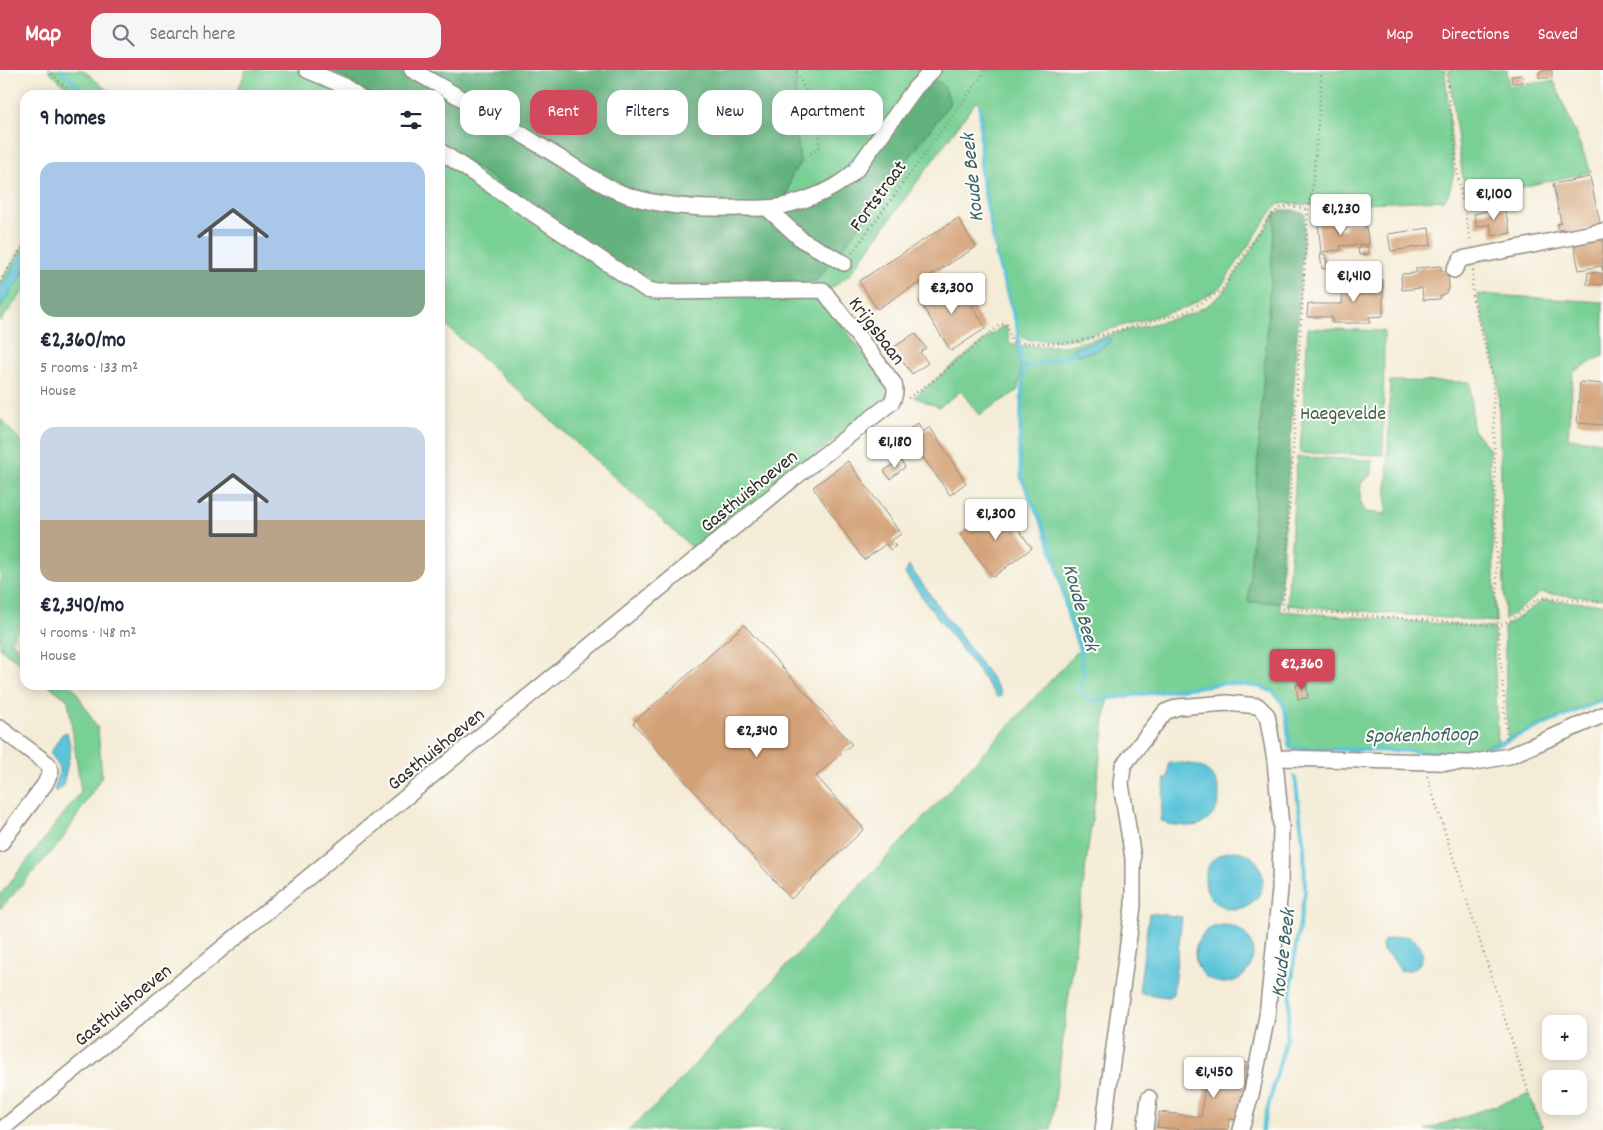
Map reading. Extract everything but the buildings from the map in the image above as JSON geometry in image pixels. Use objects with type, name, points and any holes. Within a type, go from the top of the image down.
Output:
[{"type":"street","points":[[307,70],[342,84],[350,90]]},
{"type":"street","points":[[412,70],[466,100],[614,190],[643,200],[682,207],[768,208],[786,205],[817,195],[849,177],[915,88],[933,70]]},
{"type":"street","name":"Krijgsbaan","points":[[445,154],[647,290],[658,292],[824,290],[894,384],[895,396]]},
{"type":"street","points":[[768,208],[802,240],[844,263]]},
{"type":"street","points":[[1454,270],[1462,259],[1603,231]]},
{"type":"street","name":"Gasthuishoeven","points":[[0,1130],[793,479],[892,402],[895,396]]},
{"type":"street","points":[[1103,1130],[1133,906],[1133,858],[1120,784],[1123,766],[1165,712],[1178,707],[1228,703],[1258,706],[1267,715],[1275,760],[1281,826],[1280,890],[1268,1016],[1252,1091],[1241,1130]]},
{"type":"street","points":[[1275,760],[1285,758],[1470,763],[1508,756],[1603,714]]},
{"type":"street","points":[[0,728],[48,764],[52,771],[45,784],[0,844]]},
{"type":"street","points":[[1145,1130],[1149,1098]]},
{"type":"path","points":[[48,70],[69,90]]},
{"type":"path","points":[[786,205],[791,176],[800,162],[819,147],[820,120],[796,70]]},
{"type":"path","name":"Fortstraat","points":[[844,263],[986,70]]},
{"type":"path","points":[[1322,70],[1313,184],[1308,210],[1283,609],[1498,626],[1511,620],[1536,600],[1544,598],[1603,602]]},
{"type":"path","points":[[1446,70],[1458,178],[1474,256],[1472,295],[1494,377],[1498,626],[1508,756]]},
{"type":"path","points":[[895,396],[908,398],[929,384],[1001,324],[1007,324],[1011,340],[1016,343],[1065,343],[1079,341],[1186,312],[1221,291],[1270,216],[1280,207],[1290,205],[1308,210]]},
{"type":"path","points":[[0,282],[20,251]]},
{"type":"path","points":[[1425,762],[1427,776],[1529,1094],[1543,1130]]},
{"type":"green space","points":[[48,70],[83,70],[107,90],[69,90]]},
{"type":"green space","points":[[246,70],[328,70],[341,75],[363,90],[238,90]]},
{"type":"green space","points":[[328,70],[796,70],[796,90],[772,90],[772,135],[797,135],[800,162],[791,177],[787,199],[832,188],[877,135],[883,135],[883,127],[923,80],[942,84],[950,103],[836,257],[816,281],[668,286],[645,281],[445,146],[445,90],[363,90],[341,75]]},
{"type":"green space","points":[[796,70],[1445,70],[1454,172],[1449,193],[1444,200],[1312,205],[1286,203],[1276,205],[1220,288],[1185,308],[1079,338],[1028,340],[1023,338],[1017,326],[1000,269],[991,230],[981,173],[982,112],[977,100],[849,275],[821,296],[886,385],[886,398],[696,551],[445,325],[445,146],[626,269],[668,286],[816,281],[836,257],[849,177],[787,199],[791,177],[800,162],[797,135],[883,135],[883,90],[796,90]]},
{"type":"green space","points":[[1449,70],[1507,70],[1509,86],[1554,81],[1591,172],[1467,199]]},
{"type":"green space","points":[[1281,210],[1293,210],[1305,214],[1280,603],[1248,602],[1275,214]]},
{"type":"green space","points":[[1275,214],[1249,601],[1280,603],[1280,611],[1494,628],[1498,742],[1470,753],[1290,748],[1287,719],[1283,704],[1274,692],[1261,687],[1226,683],[1108,698],[1051,1130],[628,1130],[661,1101],[1079,650],[1069,619],[1056,562],[1043,526],[1022,479],[1019,453],[1023,375],[1019,350],[1024,346],[1065,346],[1188,315],[1208,305],[1223,293]]},
{"type":"green space","points":[[20,251],[20,296],[0,322],[0,282]]},
{"type":"green space","points":[[1477,294],[1603,302],[1603,356],[1573,372],[1568,438],[1603,442],[1603,599],[1540,593],[1505,620],[1498,376]]},
{"type":"green space","points":[[1006,326],[1009,340],[1012,345],[1017,345],[1021,376],[1017,391],[979,415],[961,391],[939,407],[914,397],[1001,327]]},
{"type":"green space","name":"Haegevelde","points":[[1308,328],[1384,331],[1383,455],[1300,453]]},
{"type":"green space","points":[[1390,381],[1470,382],[1473,430],[1489,448],[1496,622],[1287,605],[1297,457],[1372,460],[1372,474],[1361,483],[1360,500],[1365,512],[1386,514]]},
{"type":"green space","points":[[0,418],[20,440],[20,627],[10,641],[20,648],[20,663],[0,648]]},
{"type":"green space","points":[[1544,600],[1603,604],[1603,698],[1508,738],[1504,627]]},
{"type":"green space","points":[[55,690],[75,690],[98,729],[102,776],[62,840],[0,909],[0,895],[81,792],[68,700]]},
{"type":"green space","points":[[1529,1094],[1543,1130],[1425,1130]]},
{"type":"water","points":[[20,258],[20,278],[0,308],[0,288]]},
{"type":"water","points":[[1109,338],[1111,341],[1108,344],[1088,353],[1080,355],[1071,350],[1073,348]]},
{"type":"water","points":[[909,566],[993,680],[1002,695],[998,698],[905,574]]},
{"type":"water","points":[[67,732],[71,749],[63,785],[57,792],[54,790],[59,775],[59,768],[50,753],[62,734]]},
{"type":"water","points":[[1169,762],[1198,766],[1206,770],[1216,783],[1219,790],[1217,806],[1214,813],[1201,824],[1184,826],[1167,824],[1167,822],[1160,821],[1165,778],[1168,778]]},
{"type":"water","points":[[1234,851],[1250,856],[1258,864],[1263,880],[1258,896],[1250,904],[1234,909],[1218,904],[1210,896],[1205,880],[1210,864],[1218,856]]},
{"type":"water","points":[[1149,913],[1182,917],[1173,994],[1168,997],[1139,993]]},
{"type":"water","points":[[1224,925],[1240,930],[1248,938],[1253,954],[1248,970],[1240,978],[1224,983],[1208,978],[1200,970],[1195,954],[1200,938],[1208,930]]},
{"type":"water","points":[[1406,936],[1415,940],[1422,952],[1422,959],[1419,964],[1408,971],[1400,970],[1393,959],[1383,951],[1382,944],[1385,940]]},
{"type":"waterway","points":[[61,70],[79,87]]},
{"type":"waterway","name":"Koude Beek","points":[[980,106],[981,173],[995,247]]},
{"type":"waterway","name":"Koude Beek","points":[[996,255],[1017,326],[1023,375],[1019,453],[1022,479],[1043,526],[1056,562],[1069,619],[1080,650],[1084,674],[1080,691],[1090,701],[1226,683],[1261,687],[1274,692],[1283,704],[1287,719],[1289,744]]},
{"type":"waterway","points":[[1022,368],[1074,353]]},
{"type":"waterway","name":"Spokenhofloop","points":[[1290,748],[1470,753],[1486,749],[1603,700]]},
{"type":"waterway","name":"Koude Beek","points":[[1262,1130],[1286,1039],[1295,952],[1305,891],[1304,848],[1295,777]]}]
